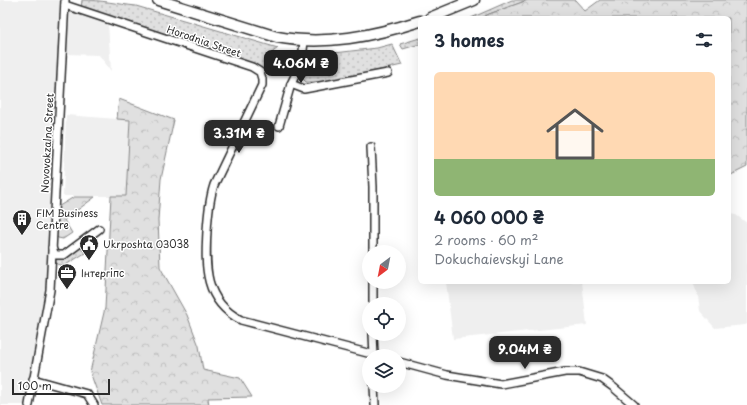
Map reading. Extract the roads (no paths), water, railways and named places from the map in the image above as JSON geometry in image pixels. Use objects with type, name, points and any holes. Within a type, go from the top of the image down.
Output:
[{"type":"main road","points":[[158,0],[276,37],[304,41],[345,39],[389,30],[418,22]]},
{"type":"main road","points":[[435,16],[474,0]]},
{"type":"street","name":"Novovokzalna Street","points":[[29,405],[50,290],[65,3]]},
{"type":"street","name":"Horodnia Street","points":[[65,3],[252,67],[260,72],[262,85],[214,185],[209,202],[206,258],[209,281],[218,300],[229,314],[241,320],[362,351]]},
{"type":"street","points":[[279,126],[291,84],[302,61],[304,41]]},
{"type":"street","points":[[291,84],[304,89],[388,73]]},
{"type":"street","points":[[371,146],[373,245]]},
{"type":"street","points":[[52,248],[55,254],[64,255],[99,229]]},
{"type":"street","points":[[406,364],[447,375],[501,384],[565,372],[579,372],[602,379],[634,405]]},
{"type":"street","points":[[33,379],[87,394],[94,405]]},
{"type":"street","points":[[374,393],[375,405]]},
{"type":"place","name":"FIM Business Centre","points":[[22,236]]},
{"type":"place","name":"Ukrposhta 03038","points":[[89,261]]},
{"type":"place","name":"Інтергіпс","points":[[67,290]]}]
